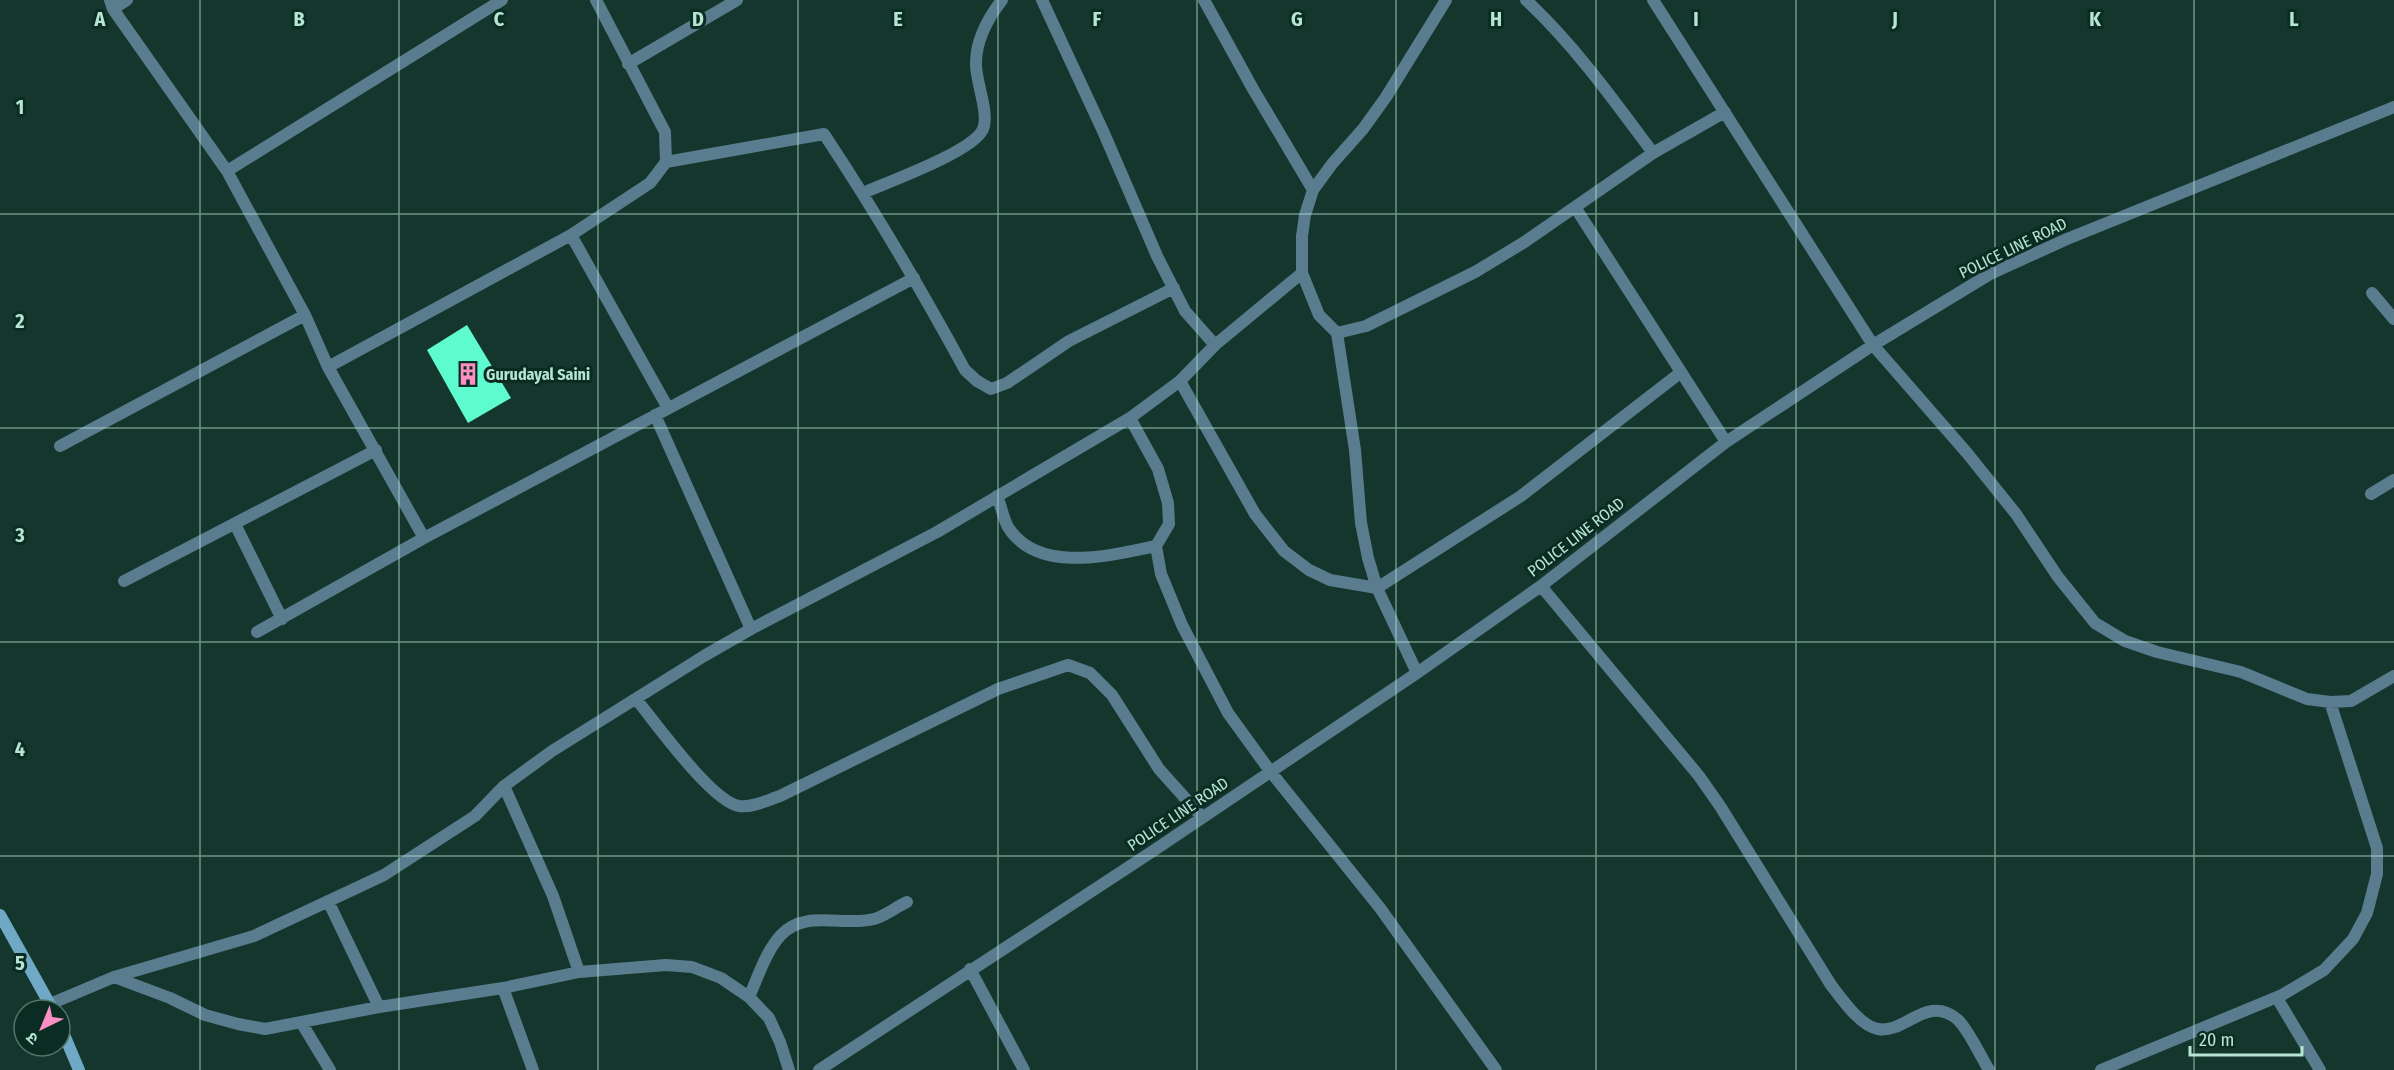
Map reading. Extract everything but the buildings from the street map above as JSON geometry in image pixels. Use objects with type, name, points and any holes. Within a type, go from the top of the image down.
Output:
[{"type":"street","points":[[127,0],[112,4],[227,171],[305,315],[328,367],[424,538]]},
{"type":"street","points":[[227,171],[502,0]]},
{"type":"street","points":[[328,367],[571,235],[650,183],[666,162],[665,132],[596,0]]},
{"type":"street","points":[[628,64],[736,0]]},
{"type":"street","points":[[863,193],[946,156],[971,141],[982,130],[984,115],[976,64],[980,36],[1002,0]]},
{"type":"street","points":[[1042,0],[1103,131],[1157,256],[1185,311],[1215,345]]},
{"type":"street","points":[[1204,0],[1313,190]]},
{"type":"street","points":[[1417,673],[1377,588],[1361,523],[1355,450],[1337,333],[1319,315],[1302,273],[1302,236],[1305,215],[1313,190],[1380,105],[1445,0]]},
{"type":"street","points":[[1526,0],[1558,30],[1605,87],[1653,153]]},
{"type":"street","points":[[1653,0],[1873,345],[1967,453],[2016,514],[2058,577],[2095,623],[2125,641],[2157,652],[2241,672],[2307,699],[2330,702],[2351,701],[2394,676]]},
{"type":"street","name":"POLICE LINE ROAD","points":[[819,1070],[1202,818],[1417,673],[1541,586],[1726,442],[1873,345],[1990,274],[2067,239],[2394,107]]},
{"type":"street","points":[[1337,333],[1366,326],[1475,272],[1523,243],[1653,153],[1725,112]]},
{"type":"street","points":[[666,162],[824,134],[863,193],[914,278],[965,370],[977,381],[991,389],[1007,383],[1069,341],[1174,288]]},
{"type":"street","points":[[1575,207],[1726,442]]},
{"type":"street","points":[[571,235],[668,408]]},
{"type":"street","points":[[70,998],[114,977],[254,936],[384,875],[475,816],[504,786],[552,751],[636,699],[751,629],[937,532],[1130,418],[1180,381],[1215,345],[1302,273]]},
{"type":"street","points":[[257,632],[424,538],[914,278]]},
{"type":"street","points":[[2372,293],[2394,319]]},
{"type":"street","points":[[60,446],[305,315]]},
{"type":"street","points":[[1180,381],[1255,514],[1284,551],[1309,570],[1330,580],[1377,588],[1521,496],[1680,373]]},
{"type":"street","points":[[655,415],[751,629]]},
{"type":"street","points":[[1130,418],[1158,468],[1168,503],[1169,524],[1156,546],[1161,574],[1182,625],[1228,713],[1270,771],[1380,908],[1496,1070]]},
{"type":"street","points":[[124,581],[376,450]]},
{"type":"street","points":[[2371,494],[2394,480]]},
{"type":"street","points":[[997,496],[1008,526],[1023,543],[1037,552],[1078,558],[1098,558],[1156,546]]},
{"type":"street","points":[[235,524],[282,619]]},
{"type":"street","points":[[1541,586],[1704,784],[1848,1007],[1878,1029],[1893,1027],[1919,1015],[1938,1010],[1957,1019],[1989,1070]]},
{"type":"street","points":[[636,699],[701,778],[718,795],[739,806],[760,803],[780,796],[998,689],[1068,665],[1090,673],[1112,695],[1159,769],[1202,818]]},
{"type":"street","points":[[2101,1070],[2277,998],[2324,970],[2353,939],[2367,913],[2377,874],[2378,848],[2330,702]]},
{"type":"street","points":[[504,786],[554,896],[579,972]]},
{"type":"street","points":[[328,901],[379,1007]]},
{"type":"street","points":[[749,997],[780,935],[795,924],[817,920],[845,922],[874,919],[907,902]]},
{"type":"street","points":[[0,915],[46,998]]},
{"type":"street","points":[[114,977],[170,998],[205,1015],[265,1029],[379,1007],[502,988],[579,972],[666,965],[692,967],[721,978],[749,997],[769,1018],[789,1070]]},
{"type":"street","points":[[970,969],[1024,1070]]},
{"type":"street","points":[[502,988],[533,1070]]},
{"type":"street","points":[[2277,998],[2320,1070]]},
{"type":"street","points":[[301,1022],[330,1070]]},
{"type":"street","points":[[72,1051],[79,1070]]},
{"type":"street","points":[[72,1051],[88,1070]]},
{"type":"place","name":"Gurudayal Saini","points":[[468,374]]}]
